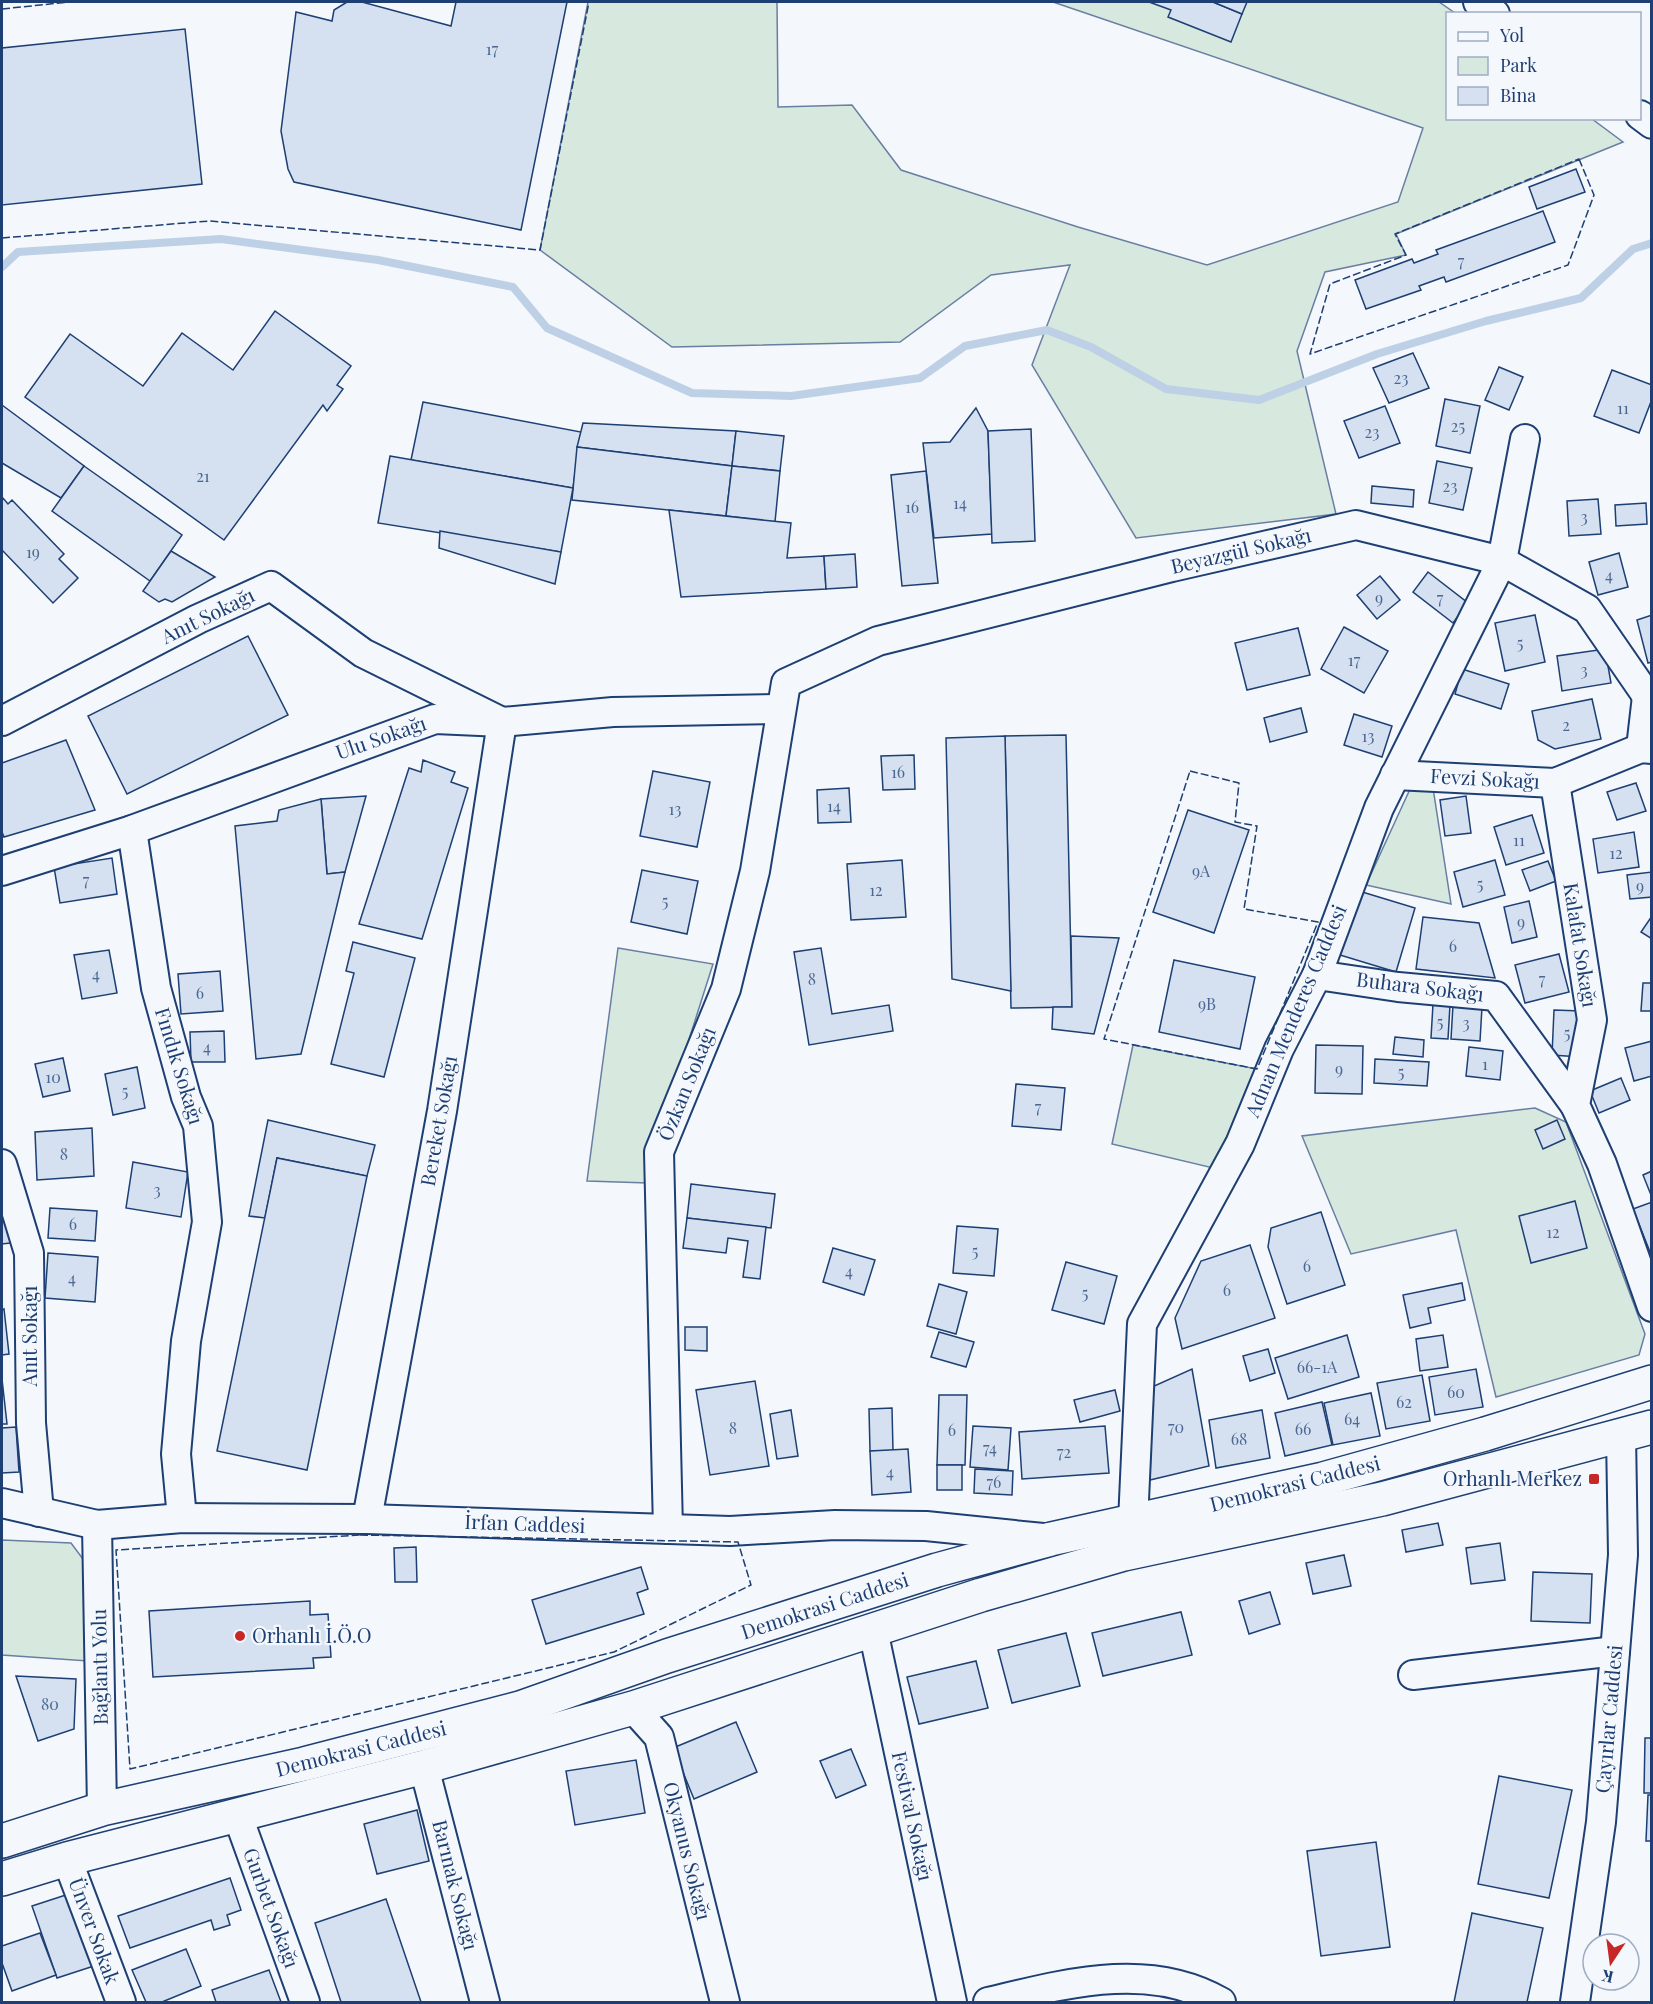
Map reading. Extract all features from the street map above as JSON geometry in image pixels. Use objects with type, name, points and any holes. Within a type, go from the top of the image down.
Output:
[{"type":"main road","name":"Demokrasi Caddesi","points":[[2,1841],[102,1809],[304,1764],[520,1708],[679,1652],[937,1570],[1051,1539],[1323,1479],[1496,1431],[1652,1382]]},
{"type":"main road","name":"Demokrasi Caddesi","points":[[2,1879],[67,1859],[424,1767],[633,1708],[981,1595],[1124,1554],[1382,1499],[1636,1431]]},
{"type":"street","points":[[1478,2],[1492,12]]},
{"type":"street","name":"Adnan Menderes Caddesi","points":[[1132,1522],[1142,1324],[1240,1144],[1279,1049],[1317,975],[1379,808],[1502,561],[1525,439]]},
{"type":"street","name":"Beyazgül Sokağı","points":[[783,696],[878,641],[1172,567],[1356,525],[1502,561],[1587,609],[1649,696]]},
{"type":"street","name":"Anıt Sokağı","points":[[2,721],[271,585],[363,652],[502,722]]},
{"type":"street","name":"Ulu Sokağı","points":[[2,872],[132,830],[435,719],[502,722],[783,696]]},
{"type":"street","name":"Özkan Sokağı","points":[[668,1529],[659,1152],[726,989],[755,871],[783,696]]},
{"type":"street","name":"Fevzi Sokağı","points":[[1395,775],[1555,783],[1646,748],[1649,696]]},
{"type":"street","name":"Bereket Sokağı","points":[[367,1519],[442,1111],[502,722]]},
{"type":"street","name":"Kalafat Sokağı","points":[[1555,783],[1592,1020],[1575,1105]]},
{"type":"street","name":"Fındık Sokağı","points":[[132,830],[156,988],[186,1097],[198,1126],[207,1222],[186,1341],[176,1454],[182,1518]]},
{"type":"street","name":"Buhara Sokağı","points":[[1317,975],[1398,987],[1496,996],[1575,1105]]},
{"type":"street","points":[[1575,1105],[1602,1164],[1652,1307]]},
{"type":"street","name":"Anıt Sokağı","points":[[2,1164],[29,1253],[31,1424],[39,1512]]},
{"type":"street","name":"Çayırlar Caddesi","points":[[1575,2002],[1601,1822],[1623,1555],[1636,1431]]},
{"type":"street","name":"İrfan Caddesi","points":[[2,1503],[97,1525],[182,1518],[367,1519],[729,1531],[835,1525],[926,1526],[1051,1539]]},
{"type":"street","name":"Bağlantı Yolu","points":[[97,1525],[102,1809]]},
{"type":"street","name":"Festival Sokağı","points":[[873,1630],[952,2002]]},
{"type":"street","points":[[1413,1675],[1615,1651]]},
{"type":"street","name":"Okyanus Sokağı","points":[[633,1708],[659,1737],[725,2002]]},
{"type":"street","name":"Barınak Sokağı","points":[[424,1767],[485,2002]]},
{"type":"street","name":"Gurbet Sokağı","points":[[237,1814],[305,2002]]},
{"type":"street","name":"Ünver Sokak","points":[[67,1859],[121,2002]]},
{"type":"street","points":[[988,2002],[1066,1983],[1126,1977],[1184,1987],[1221,2002]]},
{"type":"green space","points":[[588,2],[777,2],[778,107],[852,105],[901,170],[1078,227],[1207,265],[1398,202],[1423,128],[1053,2],[1439,2],[1454,12],[1446,12],[1446,120],[1593,120],[1623,142],[1396,234],[1406,255],[1325,272],[1297,351],[1336,514],[1136,538],[1032,365],[1070,265],[991,275],[900,342],[672,347],[540,250]]},
{"type":"green space","points":[[1411,787],[1433,788],[1451,904],[1366,885]]},
{"type":"green space","points":[[618,948],[713,964],[651,1159],[648,1183],[587,1181]]},
{"type":"green space","points":[[1133,1045],[1257,1069],[1213,1168],[1112,1144]]},
{"type":"green space","points":[[1535,1108],[1566,1122],[1645,1334],[1639,1355],[1496,1397],[1456,1230],[1351,1254],[1302,1136]]},
{"type":"green space","points":[[2,1540],[71,1543],[83,1559],[88,1661],[2,1655]]},
{"type":"building","points":[[347,2],[362,2],[451,26],[456,2],[567,2],[521,230],[294,182],[288,169],[281,131],[296,12],[332,21],[334,10]]},
{"type":"building","points":[[1149,2],[1213,2],[1242,14],[1231,42],[1168,17],[1171,10]]},
{"type":"building","points":[[1213,2],[1247,2],[1242,14]]},
{"type":"building","points":[[185,29],[202,184],[2,205],[2,48]]},
{"type":"building","points":[[1576,169],[1585,192],[1537,209],[1529,187]]},
{"type":"building","points":[[1543,211],[1555,242],[1446,282],[1444,277],[1419,286],[1421,290],[1366,309],[1355,280],[1412,259],[1414,263],[1438,254],[1436,250]]},
{"type":"building","points":[[275,311],[351,366],[337,385],[343,389],[327,411],[323,405],[224,540],[25,397],[70,334],[143,386],[182,333],[233,370]]},
{"type":"building","points":[[1413,353],[1429,388],[1389,403],[1373,368]]},
{"type":"building","points":[[1499,367],[1523,377],[1509,410],[1485,400]]},
{"type":"building","points":[[1612,370],[1652,385],[1652,399],[1639,433],[1594,416]]},
{"type":"building","points":[[1445,399],[1480,406],[1470,453],[1436,446]]},
{"type":"building","points":[[423,402],[581,432],[573,488],[411,460]]},
{"type":"building","points":[[2,405],[84,466],[61,498],[2,463]]},
{"type":"building","points":[[1385,406],[1400,443],[1359,458],[1344,421]]},
{"type":"building","points":[[976,408],[988,431],[992,534],[934,538],[923,443],[950,442]]},
{"type":"building","points":[[583,423],[736,431],[732,466],[577,447]]},
{"type":"building","points":[[1031,429],[1035,541],[992,543],[988,431]]},
{"type":"building","points":[[736,431],[784,436],[780,471],[732,466]]},
{"type":"building","points":[[577,447],[732,466],[726,516],[572,500]]},
{"type":"building","points":[[390,456],[573,488],[561,552],[378,523]]},
{"type":"building","points":[[1437,461],[1472,468],[1463,510],[1429,503]]},
{"type":"building","points":[[84,466],[182,535],[150,581],[52,511]]},
{"type":"building","points":[[732,466],[780,471],[775,522],[726,516]]},
{"type":"building","points":[[926,471],[938,583],[902,586],[891,475]]},
{"type":"building","points":[[1372,486],[1414,490],[1413,507],[1371,503]]},
{"type":"building","points":[[2,497],[8,504],[12,500],[64,554],[59,559],[78,578],[53,603],[2,550]]},
{"type":"building","points":[[1598,499],[1601,534],[1569,536],[1567,501]]},
{"type":"building","points":[[1646,503],[1647,524],[1616,526],[1615,505]]},
{"type":"building","points":[[669,510],[791,523],[787,558],[824,556],[826,589],[681,597]]},
{"type":"building","points":[[440,531],[561,552],[555,584],[439,548]]},
{"type":"building","points":[[171,551],[215,577],[172,602],[165,599],[159,602],[143,591]]},
{"type":"building","points":[[1619,553],[1628,587],[1598,595],[1589,562]]},
{"type":"building","points":[[855,554],[857,587],[826,589],[824,556]]},
{"type":"building","points":[[1428,572],[1468,603],[1453,623],[1413,592]]},
{"type":"building","points":[[1380,576],[1400,600],[1377,619],[1357,595]]},
{"type":"building","points":[[1535,615],[1545,662],[1505,671],[1495,623]]},
{"type":"building","points":[[1652,615],[1652,662],[1648,663],[1637,620]]},
{"type":"building","points":[[1344,627],[1388,651],[1364,693],[1321,669]]},
{"type":"building","points":[[1298,628],[1310,675],[1247,690],[1235,643]]},
{"type":"building","points":[[248,636],[288,715],[127,794],[88,716]]},
{"type":"building","points":[[1605,649],[1611,683],[1562,691],[1557,656]]},
{"type":"building","points":[[1462,669],[1509,684],[1501,709],[1455,694]]},
{"type":"building","points":[[1592,699],[1601,739],[1555,749],[1538,740],[1532,711]]},
{"type":"building","points":[[1301,708],[1307,732],[1270,742],[1264,718]]},
{"type":"building","points":[[1354,714],[1392,726],[1382,757],[1344,745]]},
{"type":"building","points":[[1066,735],[1072,1007],[1011,1008],[1005,736]]},
{"type":"building","points":[[1005,736],[1011,991],[952,979],[946,738]]},
{"type":"building","points":[[66,740],[95,810],[4,837],[2,832],[2,763]]},
{"type":"building","points":[[914,755],[915,789],[883,790],[881,756]]},
{"type":"building","points":[[423,760],[455,772],[451,782],[468,788],[422,939],[359,924],[409,768],[421,772]]},
{"type":"building","points":[[653,771],[710,782],[697,847],[640,836]]},
{"type":"building","points":[[1636,783],[1646,811],[1617,820],[1607,792]]},
{"type":"building","points":[[849,788],[851,822],[818,823],[817,790]]},
{"type":"building","points":[[366,796],[345,872],[327,874],[321,799]]},
{"type":"building","points":[[1466,796],[1471,833],[1445,836],[1440,800]]},
{"type":"building","points":[[321,799],[327,874],[345,872],[301,1054],[256,1059],[235,826],[277,821],[279,810]]},
{"type":"building","points":[[1188,810],[1249,830],[1214,933],[1153,912]]},
{"type":"building","points":[[1532,815],[1544,853],[1506,865],[1494,827]]},
{"type":"building","points":[[1634,832],[1639,867],[1598,873],[1593,839]]},
{"type":"building","points":[[112,858],[117,894],[60,903],[54,867]]},
{"type":"building","points":[[902,860],[906,917],[851,920],[847,864]]},
{"type":"building","points":[[1495,860],[1505,895],[1463,907],[1454,872]]},
{"type":"building","points":[[1548,861],[1556,881],[1530,891],[1522,870]]},
{"type":"building","points":[[642,870],[698,881],[687,934],[631,922]]},
{"type":"building","points":[[1652,872],[1652,897],[1630,899],[1627,875]]},
{"type":"building","points":[[1359,891],[1415,908],[1396,972],[1340,955]]},
{"type":"building","points":[[1529,901],[1537,937],[1512,943],[1504,907]]},
{"type":"building","points":[[1652,916],[1652,939],[1641,932]]},
{"type":"building","points":[[1423,917],[1479,923],[1495,978],[1416,969]]},
{"type":"building","points":[[1071,936],[1119,938],[1094,1034],[1052,1029],[1053,1007],[1072,1007]]},
{"type":"building","points":[[353,942],[415,958],[384,1077],[331,1064],[354,973],[346,971]]},
{"type":"building","points":[[821,948],[832,1014],[889,1005],[893,1031],[809,1045],[794,952]]},
{"type":"building","points":[[109,950],[117,993],[82,999],[74,955]]},
{"type":"building","points":[[1559,954],[1569,992],[1525,1003],[1515,965]]},
{"type":"building","points":[[1174,960],[1255,977],[1240,1049],[1159,1032]]},
{"type":"building","points":[[220,971],[223,1011],[181,1014],[178,974]]},
{"type":"building","points":[[1643,983],[1652,983],[1652,1011],[1641,1011]]},
{"type":"building","points":[[1433,1004],[1450,1005],[1448,1039],[1431,1038]]},
{"type":"building","points":[[1453,1005],[1482,1007],[1480,1041],[1451,1039]]},
{"type":"building","points":[[1554,1010],[1581,1011],[1580,1057],[1552,1055]]},
{"type":"building","points":[[224,1031],[225,1062],[191,1062],[190,1032]]},
{"type":"building","points":[[1395,1037],[1424,1040],[1423,1057],[1393,1054]]},
{"type":"building","points":[[1652,1041],[1652,1076],[1634,1081],[1625,1048]]},
{"type":"building","points":[[1316,1045],[1363,1046],[1362,1094],[1315,1093]]},
{"type":"building","points":[[1469,1047],[1503,1051],[1500,1080],[1466,1076]]},
{"type":"building","points":[[63,1058],[70,1091],[43,1097],[35,1064]]},
{"type":"building","points":[[1375,1059],[1429,1062],[1427,1086],[1374,1083]]},
{"type":"building","points":[[137,1067],[145,1108],[113,1115],[105,1074]]},
{"type":"building","points":[[1621,1078],[1630,1100],[1599,1113],[1590,1091]]},
{"type":"building","points":[[1016,1084],[1065,1088],[1061,1130],[1012,1126]]},
{"type":"building","points":[[268,1120],[375,1145],[367,1176],[277,1158],[265,1218],[249,1216]]},
{"type":"building","points":[[1557,1120],[1565,1139],[1543,1149],[1535,1130]]},
{"type":"building","points":[[92,1128],[94,1176],[37,1180],[35,1132]]},
{"type":"building","points":[[277,1158],[367,1176],[307,1470],[217,1451]]},
{"type":"building","points":[[133,1162],[188,1172],[181,1217],[126,1208]]},
{"type":"building","points":[[1652,1171],[1652,1195],[1651,1195],[1643,1175]]},
{"type":"building","points":[[691,1184],[775,1194],[771,1228],[687,1218]]},
{"type":"building","points":[[1575,1201],[1587,1248],[1531,1263],[1519,1216]]},
{"type":"building","points":[[1652,1202],[1652,1257],[1633,1209]]},
{"type":"building","points":[[50,1208],[97,1211],[95,1241],[48,1238]]},
{"type":"building","points":[[1321,1212],[1345,1285],[1287,1304],[1268,1247],[1271,1228]]},
{"type":"building","points":[[687,1218],[766,1227],[760,1279],[743,1277],[748,1241],[728,1238],[726,1253],[683,1248]]},
{"type":"building","points":[[2,1222],[8,1222],[10,1243],[2,1244]]},
{"type":"building","points":[[957,1226],[998,1229],[994,1276],[953,1273]]},
{"type":"building","points":[[1250,1245],[1275,1318],[1182,1349],[1175,1318],[1201,1261]]},
{"type":"building","points":[[833,1248],[875,1260],[864,1295],[823,1282]]},
{"type":"building","points":[[48,1253],[98,1257],[95,1302],[45,1298]]},
{"type":"building","points":[[1066,1262],[1117,1276],[1104,1324],[1052,1310]]},
{"type":"building","points":[[1462,1283],[1465,1300],[1428,1308],[1431,1323],[1410,1328],[1403,1295]]},
{"type":"building","points":[[939,1284],[967,1292],[956,1334],[927,1326]]},
{"type":"building","points":[[4,1309],[9,1354],[2,1355],[2,1310]]},
{"type":"building","points":[[685,1327],[707,1327],[707,1351],[685,1350]]},
{"type":"building","points":[[939,1332],[974,1342],[966,1367],[931,1357]]},
{"type":"building","points":[[1347,1335],[1359,1377],[1288,1399],[1275,1358]]},
{"type":"building","points":[[1443,1335],[1448,1367],[1420,1371],[1416,1339]]},
{"type":"building","points":[[1268,1349],[1275,1373],[1250,1381],[1243,1356]]},
{"type":"building","points":[[1192,1369],[1209,1466],[1150,1480],[1152,1387]]},
{"type":"building","points":[[1476,1369],[1483,1407],[1435,1415],[1429,1377]]},
{"type":"building","points":[[1422,1375],[1430,1421],[1386,1429],[1377,1383]]},
{"type":"building","points":[[2,1379],[7,1424],[2,1424]]},
{"type":"building","points":[[755,1381],[769,1466],[710,1475],[696,1390]]},
{"type":"building","points":[[1115,1390],[1120,1411],[1080,1422],[1074,1400]]},
{"type":"building","points":[[1371,1393],[1380,1436],[1333,1445],[1324,1403]]},
{"type":"building","points":[[939,1395],[967,1395],[965,1465],[937,1465]]},
{"type":"building","points":[[1322,1402],[1332,1445],[1285,1456],[1275,1413]]},
{"type":"building","points":[[892,1408],[893,1451],[870,1451],[869,1409]]},
{"type":"building","points":[[791,1410],[798,1456],[777,1459],[770,1414]]},
{"type":"building","points":[[1262,1410],[1270,1458],[1216,1468],[1209,1420]]},
{"type":"building","points":[[973,1426],[1011,1428],[1008,1470],[970,1467]]},
{"type":"building","points":[[1105,1426],[1109,1473],[1022,1479],[1019,1432]]},
{"type":"building","points":[[16,1427],[19,1472],[2,1473],[2,1428]]},
{"type":"building","points":[[908,1449],[911,1492],[872,1495],[870,1451]]},
{"type":"building","points":[[937,1465],[962,1465],[962,1490],[937,1490]]},
{"type":"building","points":[[975,1469],[1013,1471],[1012,1495],[974,1493]]},
{"type":"building","points":[[1438,1523],[1443,1545],[1406,1552],[1402,1530]]},
{"type":"building","points":[[1500,1543],[1505,1580],[1471,1584],[1466,1548]]},
{"type":"building","points":[[416,1547],[417,1582],[395,1582],[394,1548]]},
{"type":"building","points":[[1344,1555],[1351,1586],[1313,1594],[1306,1563]]},
{"type":"building","points":[[641,1567],[648,1589],[637,1593],[644,1614],[546,1644],[532,1600]]},
{"type":"building","points":[[1533,1572],[1592,1574],[1590,1623],[1531,1621]]},
{"type":"building","points":[[1270,1592],[1280,1624],[1249,1634],[1239,1601]]},
{"type":"building","name":"Orhanlı İ.Ö.O","points":[[310,1601],[310,1615],[328,1614],[331,1657],[313,1658],[314,1668],[153,1677],[149,1611]]},
{"type":"building","points":[[1181,1612],[1192,1655],[1103,1676],[1092,1633]]},
{"type":"building","points":[[1066,1633],[1080,1686],[1012,1703],[998,1650]]},
{"type":"building","points":[[976,1661],[988,1708],[919,1724],[907,1677]]},
{"type":"building","points":[[16,1676],[76,1679],[74,1729],[38,1741]]},
{"type":"building","points":[[736,1722],[757,1772],[694,1799],[673,1748]]},
{"type":"building","points":[[1645,1738],[1652,1738],[1652,1793],[1644,1793]]},
{"type":"building","points":[[851,1749],[866,1785],[836,1798],[820,1761]]},
{"type":"building","points":[[636,1760],[645,1813],[575,1825],[566,1771]]},
{"type":"building","points":[[1499,1776],[1572,1790],[1549,1898],[1478,1884]]},
{"type":"building","points":[[1648,1795],[1652,1795],[1652,1841],[1646,1841]]},
{"type":"building","points":[[417,1810],[429,1861],[377,1874],[364,1824]]},
{"type":"building","points":[[1376,1842],[1390,1947],[1321,1956],[1307,1851]]},
{"type":"building","points":[[230,1878],[241,1910],[227,1915],[230,1925],[214,1930],[211,1920],[130,1948],[118,1916]]},
{"type":"building","points":[[75,1892],[100,1964],[57,1978],[32,1906]]},
{"type":"building","points":[[386,1899],[421,2002],[341,2002],[315,1923]]},
{"type":"building","points":[[1472,1913],[1543,1928],[1527,2002],[1454,2002]]},
{"type":"building","points":[[40,1933],[56,1975],[12,1991],[2,1963],[2,1946]]},
{"type":"building","points":[[186,1949],[201,1986],[162,2002],[146,2002],[132,1970]]},
{"type":"building","points":[[269,1970],[281,2002],[216,2002],[212,1990]]},
{"type":"waterway","points":[[2,267],[18,252],[221,239],[378,260],[513,287],[547,328],[692,393],[791,396],[920,378],[965,346],[1047,330],[1091,347],[1166,389],[1259,400],[1377,354],[1486,321],[1581,298],[1633,249],[1652,243]]},
{"type":"fence","points":[[2,9],[69,2]]},
{"type":"fence","points":[[2,238],[209,221],[540,250],[589,2]]},
{"type":"fence","points":[[1579,159],[1594,195],[1568,265],[1310,354],[1330,284],[1406,255],[1395,234],[1579,159]]},
{"type":"fence","points":[[1190,771],[1239,783],[1235,822],[1257,826],[1244,909],[1318,922],[1257,1069],[1104,1039],[1190,771]]},
{"type":"fence","points":[[360,1535],[738,1542],[751,1585],[614,1652],[130,1769],[116,1550],[360,1535]]},
{"type":"place","name":"Orhanlı Merkez","points":[[1594,1479]]},
{"type":"place","name":"Orhanlı İ.Ö.O","points":[[240,1636]]}]
